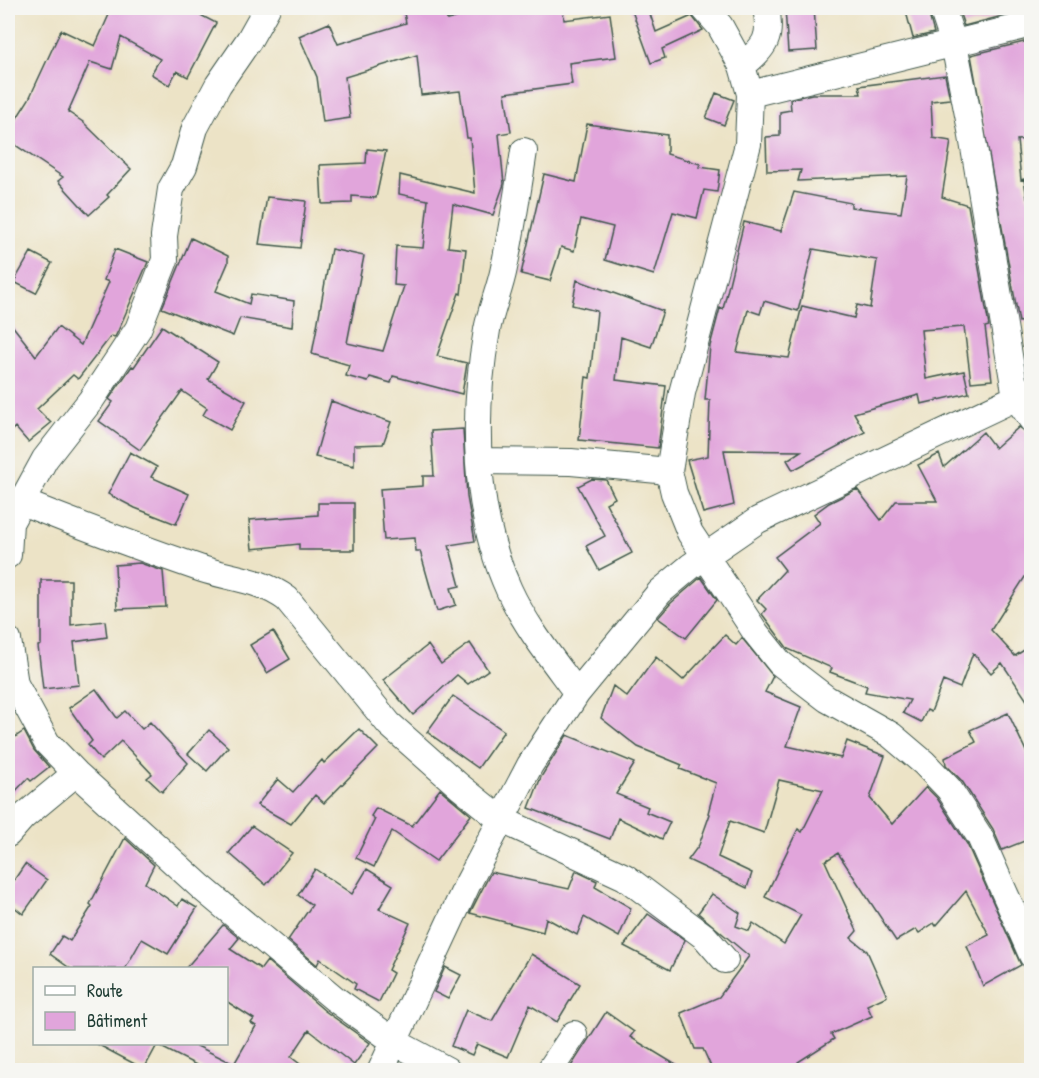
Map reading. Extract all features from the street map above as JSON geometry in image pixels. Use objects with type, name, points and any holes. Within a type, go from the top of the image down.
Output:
[{"type":"street","points":[[8,555],[13,512],[45,459],[91,400],[138,329],[165,260],[164,236],[171,189],[184,166],[195,129],[218,85],[249,40],[267,8]]},
{"type":"street","points":[[704,8],[720,26],[742,66],[750,94],[747,144],[682,393],[669,471],[674,493],[690,533],[756,633],[780,663],[827,699],[891,735],[924,763],[949,789],[980,837],[1032,955]]},
{"type":"street","points":[[742,66],[760,51],[771,30],[766,8]]},
{"type":"street","points":[[942,8],[954,44],[1024,394],[1032,420]]},
{"type":"street","points":[[750,94],[1032,24]]},
{"type":"street","points":[[524,151],[504,272],[487,328],[477,405],[483,499],[495,551],[509,590],[528,623],[577,693]]},
{"type":"street","points":[[381,1071],[500,819],[530,765],[577,693],[660,592],[691,566],[758,520],[1024,394]]},
{"type":"street","points":[[480,461],[571,462],[669,471]]},
{"type":"street","points":[[13,512],[199,568],[269,586],[287,599],[389,724],[500,819],[625,877],[705,937],[725,960]]},
{"type":"street","points":[[8,640],[11,686],[47,743],[76,773],[201,887],[335,999],[395,1042],[447,1071]]},
{"type":"street","points":[[8,834],[23,817],[76,773]]},
{"type":"street","points":[[550,1071],[574,1034]]},
{"type":"building","points":[[112,8],[187,8],[216,23],[188,77],[177,71],[169,85],[151,74],[160,59],[121,37],[112,69],[90,62],[68,112],[83,122],[131,169],[107,195],[109,197],[89,215],[58,181],[63,177],[8,140],[8,132],[29,99],[61,30],[95,46]]},
{"type":"building","points":[[403,8],[445,8],[447,20],[493,8],[563,8],[564,20],[610,14],[616,57],[569,63],[572,84],[505,93],[511,132],[499,134],[504,184],[493,215],[453,204],[448,247],[466,249],[461,294],[459,293],[437,356],[467,363],[462,394],[393,376],[391,383],[370,377],[368,382],[346,376],[349,365],[312,354],[331,249],[364,256],[347,343],[383,351],[404,286],[394,285],[396,246],[423,248],[428,200],[399,194],[400,175],[475,193],[470,138],[467,138],[460,91],[421,95],[417,55],[345,77],[350,118],[323,122],[317,77],[299,36],[329,23],[338,44],[406,23]]},
{"type":"building","points":[[631,8],[648,8],[656,32],[692,16],[703,30],[662,49],[665,58],[651,63]]},
{"type":"building","points":[[785,8],[814,8],[817,50],[788,52]]},
{"type":"building","points":[[905,8],[927,8],[934,33],[913,38]]},
{"type":"building","points":[[958,8],[1028,8],[1029,9],[964,26]]},
{"type":"building","points":[[1032,40],[1032,139],[1017,140],[1021,180],[1024,179],[1027,198],[1032,197],[1032,320],[1019,322],[971,55]]},
{"type":"building","points":[[945,75],[950,99],[931,101],[933,138],[951,141],[942,197],[968,205],[989,326],[985,327],[992,380],[971,382],[964,327],[921,330],[926,379],[964,371],[969,393],[921,404],[919,395],[854,413],[865,432],[793,470],[787,460],[801,451],[724,450],[734,505],[703,513],[687,460],[708,456],[710,400],[705,400],[710,346],[720,308],[723,309],[744,222],[781,231],[794,192],[851,203],[851,207],[901,213],[907,176],[798,181],[801,170],[767,171],[766,137],[780,136],[780,112],[791,110],[790,99],[812,94],[861,94],[859,86]],"holes":[[[813,249],[877,260],[870,308],[857,305],[854,318],[802,306],[789,358],[737,352],[748,310],[760,314],[764,301],[798,311]]]},
{"type":"building","points":[[716,93],[734,100],[724,125],[706,118]]},
{"type":"building","points":[[587,124],[667,135],[667,154],[700,164],[699,167],[720,170],[717,192],[704,190],[697,218],[673,212],[654,275],[605,260],[613,227],[581,219],[574,251],[561,247],[550,281],[521,274],[544,174],[576,182]]},
{"type":"building","points":[[367,149],[386,151],[376,198],[352,196],[352,203],[322,204],[320,165],[366,163]]},
{"type":"building","points":[[267,197],[306,201],[300,248],[259,244]]},
{"type":"building","points":[[191,238],[228,256],[228,263],[216,291],[249,304],[251,294],[294,301],[292,327],[240,318],[233,336],[162,308]]},
{"type":"building","points":[[115,249],[148,262],[115,337],[111,336],[78,379],[73,375],[37,409],[51,423],[28,442],[15,427],[8,434],[8,320],[36,356],[58,327],[81,345],[109,282],[104,280]]},
{"type":"building","points":[[31,252],[52,263],[36,293],[14,282]]},
{"type":"building","points":[[577,280],[663,311],[651,347],[621,337],[616,380],[666,386],[658,448],[579,440],[586,377],[590,378],[597,311],[572,305]]},
{"type":"building","points":[[162,326],[218,362],[208,379],[246,401],[230,430],[203,415],[207,408],[182,391],[140,450],[99,421],[113,402],[109,399]]},
{"type":"building","points":[[331,401],[391,422],[383,444],[354,445],[354,466],[315,457]]},
{"type":"building","points":[[1019,427],[1032,435],[1032,566],[991,630],[1015,656],[1032,645],[1032,708],[1002,663],[991,673],[973,653],[960,688],[943,681],[931,712],[927,710],[921,722],[903,713],[910,700],[865,692],[867,686],[830,672],[832,668],[788,649],[762,614],[766,609],[757,600],[785,570],[775,557],[820,523],[814,514],[829,503],[857,489],[881,520],[896,501],[937,501],[918,465],[939,454],[944,467],[983,432],[995,448]]},
{"type":"building","points":[[463,429],[467,497],[475,541],[449,545],[460,586],[451,588],[456,605],[437,611],[420,551],[416,551],[415,538],[384,540],[380,489],[423,486],[423,476],[434,476],[431,431]]},
{"type":"building","points":[[130,452],[157,467],[151,477],[189,494],[176,524],[135,508],[108,494]]},
{"type":"building","points":[[592,479],[606,480],[615,498],[606,503],[632,553],[599,570],[586,546],[605,536],[578,486]]},
{"type":"building","points":[[318,503],[354,503],[354,550],[299,550],[299,544],[252,549],[249,520],[318,515]]},
{"type":"building","points":[[140,563],[163,571],[166,607],[117,609],[115,565]]},
{"type":"building","points":[[701,577],[717,600],[686,638],[658,618],[671,603]]},
{"type":"building","points":[[41,580],[71,580],[71,625],[105,621],[107,637],[74,642],[79,685],[43,689],[38,646],[41,645]]},
{"type":"building","points":[[273,631],[290,659],[267,673],[250,645]]},
{"type":"building","points":[[725,635],[736,645],[742,638],[773,676],[765,692],[801,707],[787,746],[841,758],[847,741],[885,756],[870,798],[892,824],[926,787],[937,798],[967,844],[1021,965],[983,986],[967,946],[989,935],[966,891],[936,926],[934,923],[919,933],[916,929],[896,941],[838,853],[825,861],[857,931],[851,938],[867,951],[887,996],[867,1005],[872,1016],[831,1034],[834,1039],[798,1062],[803,1071],[713,1071],[703,1049],[695,1049],[681,1013],[719,997],[749,956],[698,913],[712,894],[740,913],[736,926],[749,931],[753,923],[784,944],[801,915],[765,897],[798,829],[802,832],[823,790],[779,780],[764,833],[730,821],[718,857],[752,873],[747,888],[688,860],[699,845],[710,814],[708,813],[716,783],[680,769],[682,765],[638,747],[601,718],[613,686],[627,697],[656,657],[683,680]]},
{"type":"building","points":[[470,643],[488,670],[468,684],[457,675],[413,715],[383,680],[428,645],[441,664]]},
{"type":"building","points":[[96,689],[117,718],[125,711],[142,729],[150,722],[188,763],[162,792],[147,778],[152,774],[121,741],[101,760],[88,745],[92,741],[69,708]]},
{"type":"building","points":[[453,696],[504,731],[478,768],[427,732]]},
{"type":"building","points":[[1008,713],[1032,764],[1032,838],[1002,850],[993,829],[962,781],[946,765],[945,758],[976,742],[970,730]]},
{"type":"building","points":[[359,729],[378,748],[324,803],[315,795],[291,824],[257,805],[278,779],[293,792],[322,760],[324,763]]},
{"type":"building","points":[[209,730],[228,747],[207,771],[188,754]]},
{"type":"building","points":[[24,731],[34,750],[49,767],[31,781],[28,778],[8,799],[8,742]]},
{"type":"building","points":[[567,735],[635,763],[616,794],[648,807],[646,812],[670,822],[662,839],[618,818],[610,839],[529,808],[541,777]]},
{"type":"building","points":[[440,789],[471,815],[436,861],[392,831],[374,867],[356,858],[375,819],[371,816],[376,808],[412,826]]},
{"type":"building","points":[[252,826],[292,853],[266,885],[229,853]]},
{"type":"building","points":[[125,838],[154,865],[145,883],[178,906],[182,899],[197,908],[168,954],[142,939],[126,967],[68,967],[50,954],[62,936],[70,941],[92,906],[90,904]]},
{"type":"building","points":[[25,864],[47,880],[23,914],[8,902],[8,889]]},
{"type":"building","points":[[315,869],[352,894],[367,869],[393,885],[379,909],[410,923],[388,970],[393,973],[379,1002],[354,989],[356,984],[320,959],[317,965],[288,940],[312,905],[298,895]]},
{"type":"building","points":[[576,871],[597,881],[595,887],[631,908],[619,937],[584,917],[577,935],[546,918],[543,932],[470,913],[491,872],[569,889]]},
{"type":"building","points":[[648,914],[685,940],[670,970],[624,946]]},
{"type":"building","points":[[223,925],[239,938],[230,949],[261,969],[267,961],[325,1011],[370,1043],[354,1065],[309,1030],[291,1057],[309,1071],[208,1071],[157,1045],[195,1045],[234,1064],[256,1026],[251,1023],[254,1019],[228,1002],[228,967],[187,967]]},
{"type":"building","points":[[531,954],[580,984],[557,1022],[530,1005],[508,1057],[477,1044],[472,1055],[451,1046],[466,1010],[492,1021]]},
{"type":"building","points":[[445,967],[461,975],[448,999],[434,992]]},
{"type":"building","points":[[606,1012],[634,1032],[630,1037],[686,1071],[568,1071]]},
{"type":"building","points":[[99,1045],[157,1045],[144,1069]]}]
